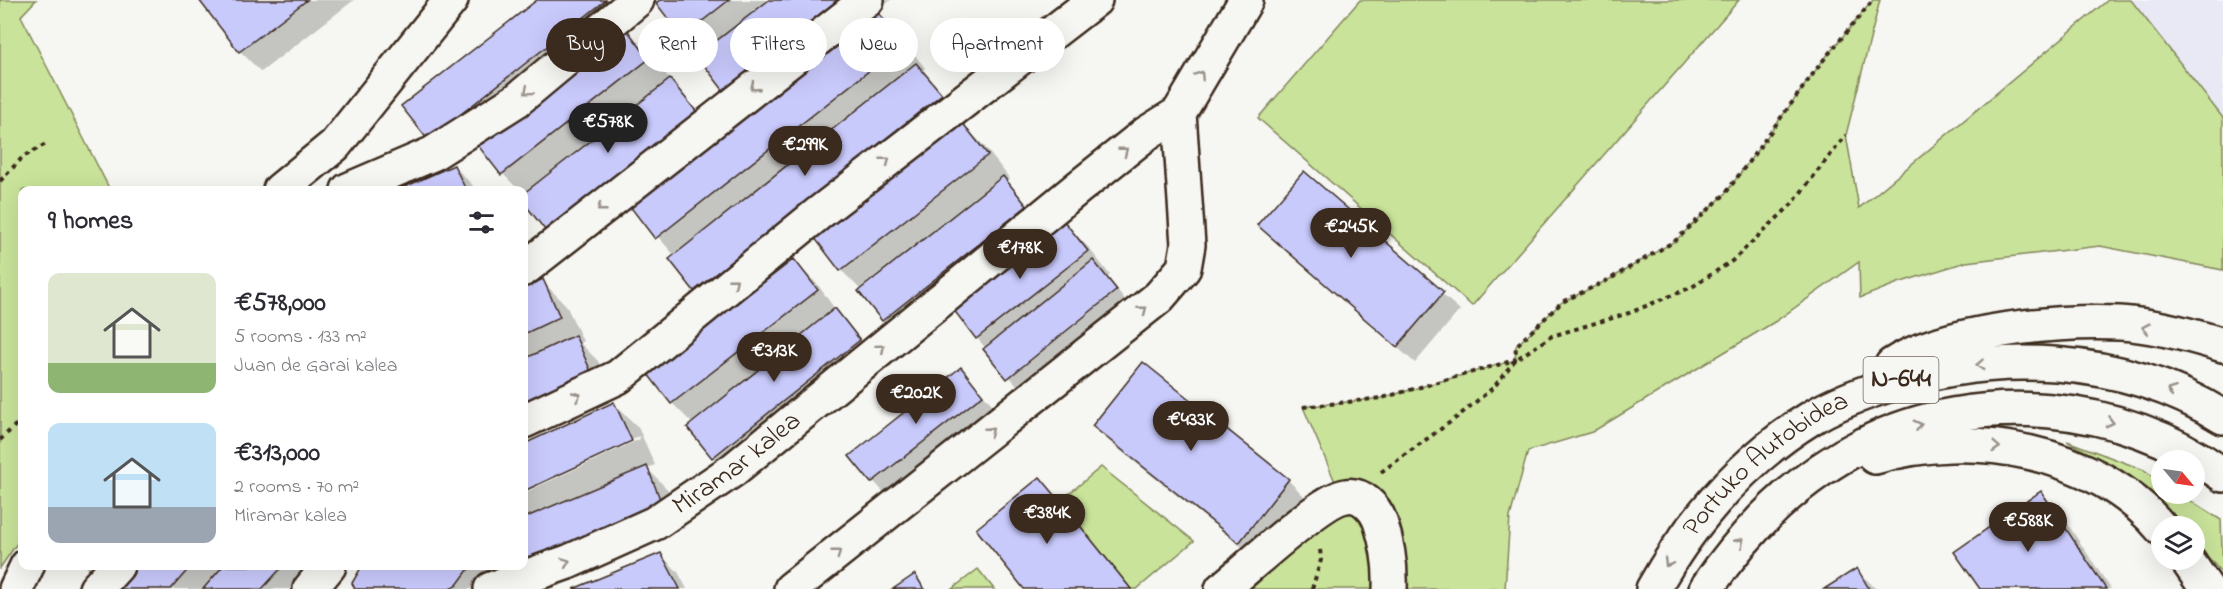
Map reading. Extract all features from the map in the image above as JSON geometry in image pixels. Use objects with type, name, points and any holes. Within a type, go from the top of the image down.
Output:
[{"type":"main road","points":[[285,186],[335,144],[451,0]]},
{"type":"main road","points":[[357,186],[432,154],[517,100],[638,0]]},
{"type":"main road","points":[[528,266],[867,0]]},
{"type":"main road","points":[[528,419],[618,377],[819,213],[1095,0]]},
{"type":"main road","points":[[791,589],[1160,297],[1175,281],[1184,268],[1188,245],[1179,113],[1246,0]]},
{"type":"main road","name":"Miramar kalea","points":[[491,589],[568,562],[656,523],[733,470],[1079,187],[1147,133],[1179,113]]},
{"type":"main road","points":[[1812,417],[1900,360],[1956,339],[2042,325],[2121,323],[2223,345]]},
{"type":"main road","name":"Portuko Autobidea","points":[[1653,589],[1694,524],[1728,483],[1766,451],[1812,417],[1849,398],[1918,375],[1961,366],[2017,362],[2081,366],[2133,378],[2178,394],[2223,417]]},
{"type":"main road","name":"Portuko Autobidea","points":[[1706,589],[1729,554],[1766,514],[1797,486],[1865,443],[1913,425],[1960,415],[2014,409],[2074,413],[2130,427],[2175,445],[2223,475]]},
{"type":"main road","points":[[1797,486],[1844,466],[1912,449],[1971,446],[2010,448],[2052,458],[2092,474],[2126,496],[2151,519]]},
{"type":"main road","points":[[1222,589],[1314,513],[1335,499],[1349,495],[1365,501],[1376,510],[1386,538],[1389,589]]},
{"type":"main road","points":[[16,589],[25,570]]},
{"type":"main road","points":[[96,589],[113,570]]},
{"type":"main road","points":[[310,589],[326,570]]},
{"type":"main road","points":[[2194,570],[2207,589]]},
{"type":"path","points":[[1349,495],[1456,418],[1494,387],[1515,360],[1516,346],[1562,302],[1610,279],[1675,242],[1725,194],[1821,63],[1873,0]]},
{"type":"path","points":[[1303,407],[1382,398],[1515,360],[1552,336],[1629,313],[1692,287],[1732,261],[1791,205],[1846,135]]},
{"type":"path","points":[[0,181],[23,156],[46,144]]},
{"type":"path","points":[[0,440],[18,424]]},
{"type":"shaded area","points":[[2131,0],[2223,0],[2223,118]]},
{"type":"green space","points":[[0,0],[36,0],[21,16],[108,186],[18,186],[18,542],[0,568]]},
{"type":"green space","points":[[1360,0],[1739,0],[1472,306],[1258,118]]},
{"type":"green space","points":[[1873,0],[1880,0],[1846,135],[1859,208],[2108,0],[2131,0],[2223,118],[2223,270],[2100,246],[1966,262],[1898,283],[1860,298],[1859,262],[1776,321],[1592,432],[1528,451],[1510,517],[1505,589],[1402,589],[1403,578],[1336,484],[1303,407],[1382,398],[1515,360],[1516,346],[1562,302],[1610,279],[1675,241],[1725,194],[1821,63]]},
{"type":"green space","points":[[2067,441],[2144,470],[2151,475],[2151,495],[2137,481]]},
{"type":"green space","points":[[1101,467],[1194,541],[1137,589],[1131,589],[1060,501]]},
{"type":"green space","points":[[2160,504],[2196,504],[2221,520],[2223,575],[2205,553],[2205,516],[2172,516]]},
{"type":"green space","points":[[1346,510],[1367,519],[1376,589],[1240,589],[1337,513]]},
{"type":"green space","points":[[978,569],[994,589],[952,589]]},
{"type":"building","points":[[199,0],[307,0],[239,52]]},
{"type":"building","points":[[537,0],[606,0],[583,18],[546,18],[546,47],[428,140],[401,106]]},
{"type":"building","points":[[660,0],[729,0],[706,18],[667,18],[656,3]]},
{"type":"building","points":[[769,0],[838,0],[815,18],[746,18]]},
{"type":"building","points":[[877,11],[883,18],[868,18]]},
{"type":"building","points":[[626,28],[638,44],[638,68],[501,175],[476,143],[567,72],[626,72]]},
{"type":"building","points":[[730,30],[730,72],[746,72],[723,90],[709,72],[718,72],[718,40]]},
{"type":"building","points":[[839,41],[839,72],[867,72],[655,239],[629,205],[799,72],[827,72],[827,50]]},
{"type":"building","points":[[918,65],[942,94],[694,291],[669,259],[905,72],[918,72]]},
{"type":"building","points":[[670,79],[696,111],[545,230],[528,208],[528,190]]},
{"type":"building","points":[[961,121],[988,155],[840,271],[814,237]]},
{"type":"building","points":[[454,165],[464,186],[407,186]]},
{"type":"building","points":[[1304,171],[1444,292],[1397,347],[1257,225]]},
{"type":"building","points":[[1003,176],[1027,206],[882,321],[858,291]]},
{"type":"building","points":[[1064,221],[1088,251],[976,339],[953,309]]},
{"type":"building","points":[[794,259],[818,290],[671,404],[647,373]]},
{"type":"building","points":[[1093,260],[1117,290],[1007,379],[983,349]]},
{"type":"building","points":[[543,279],[560,317],[528,332],[528,286]]},
{"type":"building","points":[[835,308],[860,340],[712,458],[687,427]]},
{"type":"building","points":[[575,335],[592,374],[528,404],[528,357]]},
{"type":"building","points":[[1143,362],[1289,479],[1239,543],[1092,426]]},
{"type":"building","points":[[961,367],[983,395],[871,483],[849,456]]},
{"type":"building","points":[[614,402],[632,441],[528,489],[528,442]]},
{"type":"building","points":[[647,466],[662,504],[528,560],[528,516]]},
{"type":"building","points":[[1040,477],[1131,589],[1024,589],[976,529]]},
{"type":"building","points":[[2041,491],[2106,589],[1980,589],[1954,552]]},
{"type":"building","points":[[661,553],[680,589],[573,589]]},
{"type":"building","points":[[1857,568],[1869,589],[1824,589]]},
{"type":"building","points":[[134,570],[188,570],[171,589],[117,589]]},
{"type":"building","points":[[220,570],[279,570],[262,589],[203,589]]},
{"type":"building","points":[[360,570],[468,570],[457,585],[450,589],[355,589],[352,583]]},
{"type":"building","points":[[915,574],[924,589],[893,589]]}]
